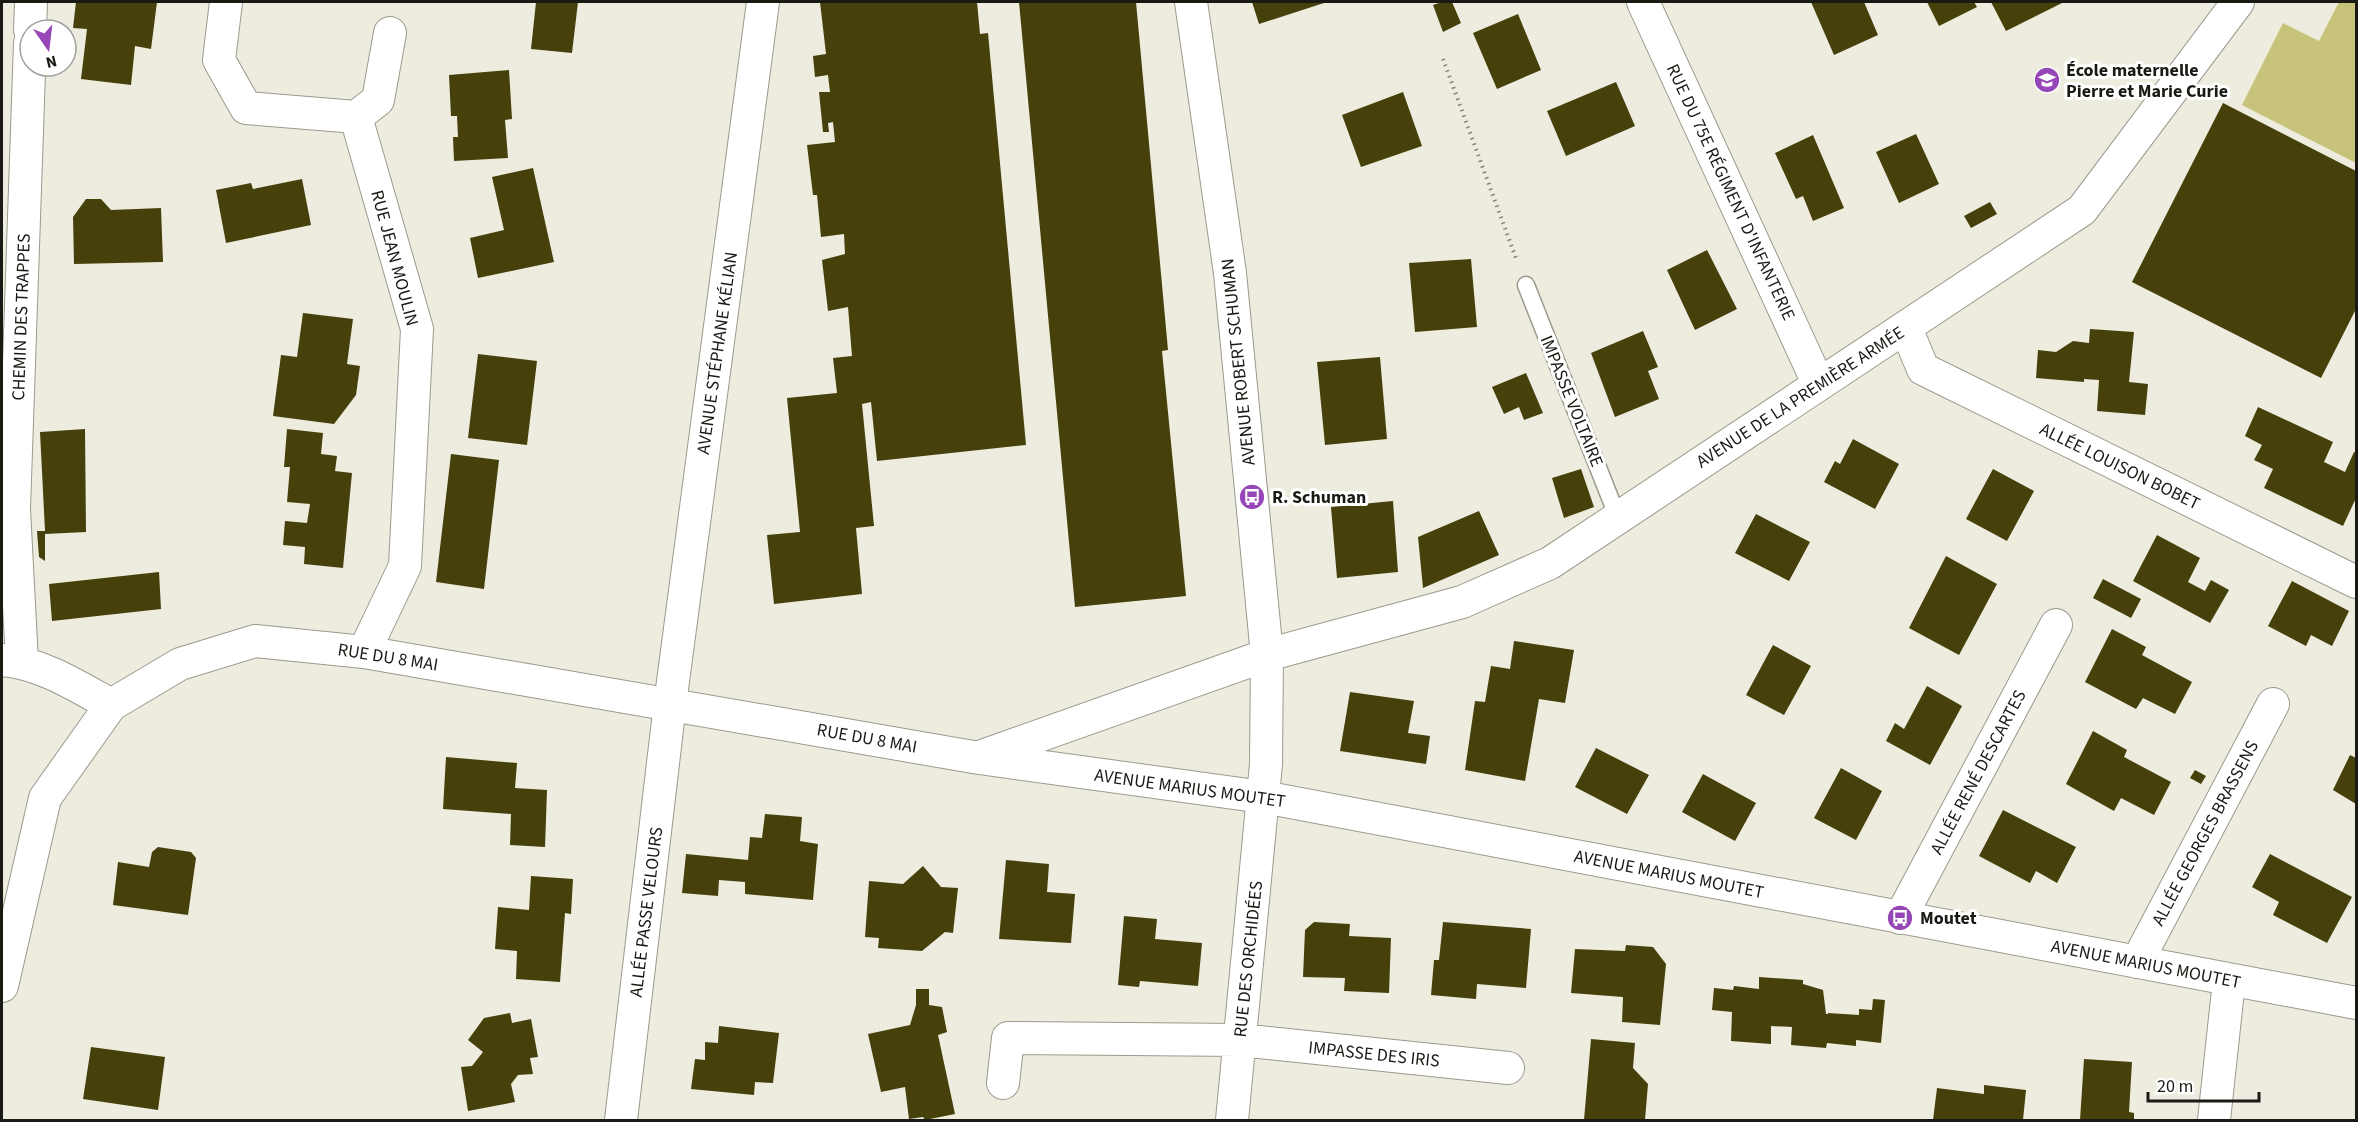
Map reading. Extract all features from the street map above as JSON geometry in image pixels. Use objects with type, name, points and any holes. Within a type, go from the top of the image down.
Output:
[{"type":"street","points":[[31,18],[32,2]]},
{"type":"street","points":[[226,2],[219,60],[246,108],[356,117],[378,100],[390,33]]},
{"type":"street","name":"AVENUE STÉPHANE KÉLIAN","points":[[670,704],[763,2]]},
{"type":"street","name":"AVENUE ROBERT SCHUMAN","points":[[1191,2],[1230,273],[1268,655],[1263,797]]},
{"type":"street","name":"RUE DU 75E RÉGIMENT D'INFANTERIE","points":[[1643,2],[1818,383]]},
{"type":"street","name":"AVENUE DE LA PREMIÈRE ARMÉE","points":[[979,758],[1268,655],[1462,602],[1550,562],[2082,210],[2238,2]]},
{"type":"street","name":"CHEMIN DES TRAPPES","points":[[12,661],[14,509],[29,78]]},
{"type":"street","name":"RUE JEAN MOULIN","points":[[356,117],[417,329],[405,566],[364,652]]},
{"type":"street","name":"ALLÉE LOUISON BOBET","points":[[1905,328],[1923,369],[2356,582]]},
{"type":"street","name":"ALLÉE RENÉ DESCARTES","points":[[1900,918],[2056,626]]},
{"type":"street","name":"RUE DU 8 MAI","points":[[2,986],[45,798],[111,705],[180,664],[255,641],[364,652],[979,758]]},
{"type":"street","points":[[12,661],[70,682],[111,705]]},
{"type":"street","name":"ALLÉE PASSE VELOURS","points":[[621,1120],[670,704]]},
{"type":"street","name":"ALLÉE GEORGES BRASSENS","points":[[2137,962],[2273,704]]},
{"type":"street","name":"AVENUE MARIUS MOUTET","points":[[979,758],[1263,797],[2229,981],[2356,1003]]},
{"type":"street","name":"RUE DES ORCHIDÉES","points":[[1232,1120],[1263,797]]},
{"type":"street","points":[[2214,1120],[2229,981]]},
{"type":"street","name":"IMPASSE DES IRIS","points":[[1003,1083],[1008,1038],[1240,1040],[1508,1068]]},
{"type":"lane","name":"IMPASSE VOLTAIRE","points":[[1526,285],[1618,518]]},
{"type":"path","points":[[1443,59],[1526,285]]},
{"type":"shaded area","points":[[2339,2],[2356,2],[2356,163],[2242,105],[2283,23],[2319,41]]},
{"type":"building","points":[[76,2],[157,2],[151,49],[135,46],[131,85],[81,79],[87,29],[78,28],[78,18],[74,18]]},
{"type":"building","points":[[536,2],[578,2],[572,53],[531,49]]},
{"type":"building","points":[[820,2],[977,2],[980,34],[988,33],[1026,445],[877,461],[871,402],[862,404],[874,526],[856,528],[862,594],[774,604],[767,535],[800,532],[787,398],[837,393],[833,358],[852,356],[848,307],[828,311],[822,260],[845,254],[844,234],[821,237],[817,195],[813,195],[807,145],[835,142],[833,122],[828,123],[829,132],[823,132],[819,92],[830,92],[828,75],[815,77],[813,56],[826,54]]},
{"type":"building","points":[[1019,2],[1136,2],[1168,350],[1162,351],[1186,596],[1075,607]]},
{"type":"building","points":[[1252,2],[1324,2],[1324,3],[1259,24]]},
{"type":"building","points":[[1452,2],[1461,23],[1443,32],[1433,5]]},
{"type":"building","points":[[1811,2],[1864,2],[1878,35],[1834,55]]},
{"type":"building","points":[[1927,2],[1974,2],[1977,7],[1939,26]]},
{"type":"building","points":[[1991,2],[2064,2],[2006,31]]},
{"type":"building","points":[[1518,14],[1541,70],[1497,89],[1473,33]]},
{"type":"building","points":[[509,70],[512,119],[505,120],[508,158],[454,161],[453,137],[458,137],[457,116],[451,116],[449,75]]},
{"type":"building","points":[[1616,82],[1635,126],[1566,156],[1547,111]]},
{"type":"building","points":[[1403,92],[1422,146],[1361,167],[1342,115]]},
{"type":"building","points":[[2223,103],[2356,171],[2356,309],[2321,378],[2132,282]]},
{"type":"building","points":[[1916,134],[1939,184],[1899,203],[1876,152]]},
{"type":"building","points":[[1813,135],[1844,208],[1813,221],[1803,196],[1796,199],[1775,153]]},
{"type":"building","points":[[533,168],[554,262],[478,278],[470,238],[504,230],[492,177]]},
{"type":"building","points":[[302,179],[311,225],[226,243],[216,190],[251,183],[253,189]]},
{"type":"building","points":[[86,199],[101,199],[111,210],[161,208],[163,262],[74,264],[73,217]]},
{"type":"building","points":[[1990,202],[1997,214],[1971,228],[1964,216]]},
{"type":"building","points":[[1707,250],[1737,309],[1695,330],[1667,270]]},
{"type":"building","points":[[1471,259],[1477,327],[1415,332],[1409,263]]},
{"type":"building","points":[[303,313],[353,319],[347,364],[360,366],[356,395],[334,424],[273,416],[281,355],[297,357]]},
{"type":"building","points":[[2090,329],[2134,332],[2129,382],[2148,384],[2145,415],[2097,411],[2099,380],[2084,379],[2084,382],[2036,378],[2038,350],[2056,352],[2073,341],[2089,343]]},
{"type":"building","points":[[1643,331],[1658,367],[1648,371],[1659,399],[1615,417],[1591,353]]},
{"type":"building","points":[[478,354],[537,361],[527,445],[468,438]]},
{"type":"building","points":[[1380,357],[1387,439],[1325,445],[1317,362]]},
{"type":"building","points":[[1526,373],[1543,413],[1524,420],[1519,407],[1504,414],[1492,387]]},
{"type":"building","points":[[2258,407],[2333,442],[2324,462],[2345,472],[2354,452],[2356,453],[2356,498],[2343,526],[2264,488],[2273,469],[2254,460],[2262,445],[2245,436]]},
{"type":"building","points":[[85,429],[86,532],[45,534],[45,561],[39,557],[37,531],[45,531],[40,432]]},
{"type":"building","points":[[287,429],[323,433],[321,454],[337,456],[335,471],[352,473],[343,568],[304,564],[305,547],[283,545],[285,521],[307,523],[310,504],[287,502],[290,467],[284,467]]},
{"type":"building","points":[[1853,439],[1899,464],[1875,509],[1824,482],[1835,461],[1840,464]]},
{"type":"building","points":[[451,454],[499,460],[484,589],[436,582]]},
{"type":"building","points":[[1581,469],[1594,507],[1564,518],[1552,478]]},
{"type":"building","points":[[1993,469],[2034,491],[2007,541],[1966,519]]},
{"type":"building","points":[[1393,501],[1398,572],[1337,578],[1331,507]]},
{"type":"building","points":[[1479,511],[1499,555],[1423,588],[1418,537]]},
{"type":"building","points":[[1756,514],[1810,542],[1789,581],[1735,553]]},
{"type":"building","points":[[2157,535],[2200,558],[2188,582],[2205,591],[2211,580],[2229,590],[2210,623],[2133,581]]},
{"type":"building","points":[[1946,556],[1997,584],[1959,655],[1909,628]]},
{"type":"building","points":[[159,572],[161,609],[52,621],[49,584]]},
{"type":"building","points":[[2103,579],[2141,599],[2131,618],[2093,598]]},
{"type":"building","points":[[2292,581],[2349,611],[2332,646],[2311,635],[2306,646],[2268,626]]},
{"type":"building","points":[[2112,629],[2146,647],[2142,655],[2192,682],[2175,714],[2143,698],[2136,709],[2085,682]]},
{"type":"building","points":[[1514,641],[1574,650],[1565,703],[1539,699],[1525,781],[1465,770],[1475,701],[1485,702],[1491,666],[1510,669]]},
{"type":"building","points":[[1773,645],[1811,666],[1784,715],[1746,695]]},
{"type":"building","points":[[1927,686],[1962,706],[1930,765],[1886,741],[1895,723],[1904,729]]},
{"type":"building","points":[[1350,692],[1414,701],[1408,733],[1430,736],[1426,764],[1340,751]]},
{"type":"building","points":[[2093,731],[2127,750],[2124,757],[2171,782],[2154,815],[2121,798],[2114,811],[2066,784]]},
{"type":"building","points":[[1596,748],[1649,775],[1627,814],[1575,787]]},
{"type":"building","points":[[2350,755],[2356,758],[2356,804],[2333,790]]},
{"type":"building","points":[[446,757],[517,763],[515,788],[547,790],[545,847],[510,845],[511,814],[443,809]]},
{"type":"building","points":[[1841,768],[1882,791],[1856,840],[1814,818]]},
{"type":"building","points":[[2195,770],[2206,776],[2201,784],[2190,778]]},
{"type":"building","points":[[1703,774],[1756,803],[1735,841],[1682,812]]},
{"type":"building","points":[[2003,810],[2076,847],[2057,883],[2036,871],[2030,883],[1979,856]]},
{"type":"building","points":[[765,814],[802,817],[800,841],[818,844],[813,900],[745,894],[745,882],[719,880],[718,896],[682,893],[686,854],[748,860],[750,837],[762,838]]},
{"type":"building","points":[[158,847],[191,852],[196,858],[188,915],[113,905],[118,862],[149,867],[152,852]]},
{"type":"building","points":[[2270,854],[2352,897],[2327,943],[2273,915],[2279,902],[2252,887]]},
{"type":"building","points":[[1006,860],[1049,864],[1047,892],[1075,894],[1071,943],[999,939]]},
{"type":"building","points":[[923,866],[941,887],[958,888],[953,933],[945,932],[922,951],[878,948],[879,938],[865,937],[869,881],[903,884]]},
{"type":"building","points":[[531,876],[573,879],[571,914],[565,913],[560,982],[516,979],[517,951],[495,949],[498,907],[529,910]]},
{"type":"building","points":[[1124,916],[1157,919],[1155,939],[1202,943],[1198,986],[1140,981],[1139,987],[1118,985]]},
{"type":"building","points":[[1314,922],[1350,924],[1349,936],[1391,938],[1389,993],[1344,991],[1345,978],[1303,977],[1305,930]]},
{"type":"building","points":[[1443,922],[1531,929],[1526,988],[1477,984],[1476,999],[1431,995],[1434,960],[1439,960]]},
{"type":"building","points":[[1626,945],[1653,947],[1666,964],[1660,1025],[1622,1022],[1623,997],[1571,993],[1575,949],[1625,951]]},
{"type":"building","points":[[1759,977],[1803,980],[1803,984],[1823,990],[1826,1014],[1859,1015],[1859,1009],[1872,1010],[1873,999],[1885,1000],[1881,1043],[1856,1040],[1856,1046],[1827,1043],[1826,1048],[1791,1045],[1792,1027],[1771,1026],[1771,1044],[1731,1041],[1732,1012],[1712,1010],[1714,988],[1733,990],[1734,986],[1759,989]]},
{"type":"building","points":[[916,989],[929,989],[929,1005],[942,1007],[947,1032],[938,1035],[955,1114],[925,1120],[923,1117],[909,1119],[905,1087],[881,1092],[868,1034],[910,1025],[916,1005]]},
{"type":"building","points":[[510,1013],[512,1023],[531,1019],[538,1057],[530,1058],[533,1074],[518,1075],[511,1084],[515,1102],[468,1111],[461,1067],[472,1066],[483,1052],[468,1040],[484,1018]]},
{"type":"building","points":[[719,1026],[779,1033],[773,1083],[755,1082],[754,1095],[691,1089],[695,1059],[705,1060],[705,1042],[718,1043]]},
{"type":"building","points":[[1591,1039],[1635,1043],[1633,1068],[1648,1084],[1645,1120],[1584,1120]]},
{"type":"building","points":[[91,1047],[165,1057],[158,1110],[83,1099]]},
{"type":"building","points":[[2084,1059],[2132,1062],[2129,1112],[2134,1113],[2134,1120],[2080,1120]]},
{"type":"building","points":[[1984,1085],[2026,1090],[2023,1120],[1933,1120],[1937,1088],[1984,1094]]},
{"type":"place","name":"École maternelle Pierre et Marie Curie","points":[[2047,80]]},
{"type":"place","name":"R. Schuman","points":[[1252,497]]},
{"type":"place","name":"Moutet","points":[[1900,918]]}]
